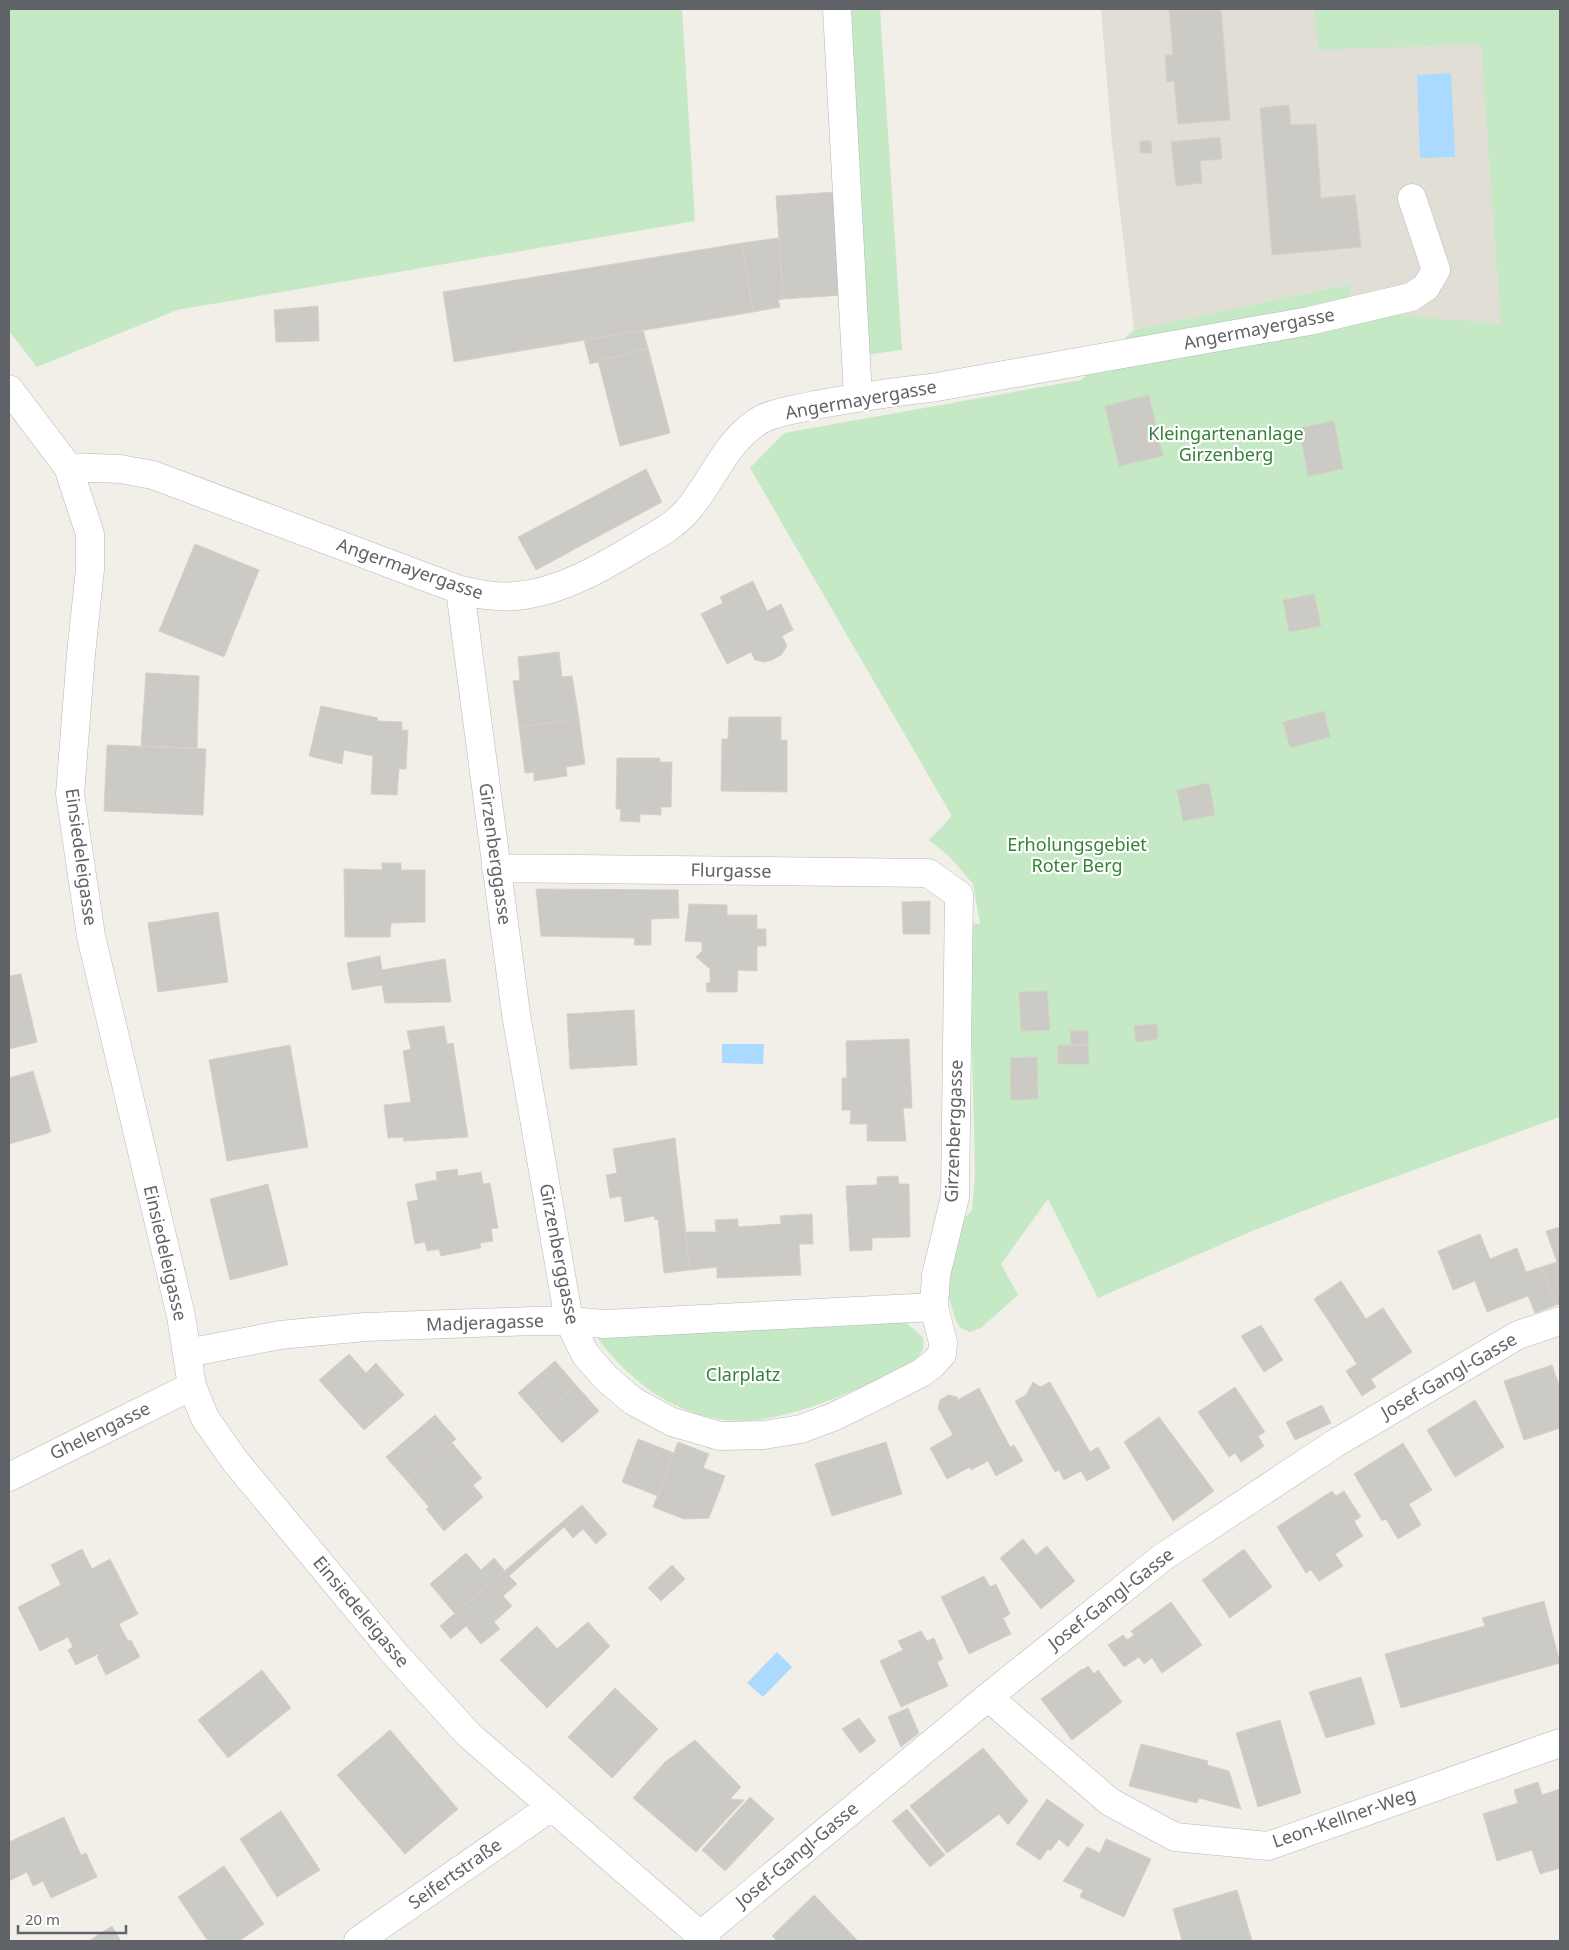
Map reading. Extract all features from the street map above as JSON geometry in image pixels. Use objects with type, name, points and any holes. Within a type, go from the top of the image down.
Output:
[{"type":"street","points":[[837,9],[858,397]]},
{"type":"street","name":"Angermayergasse","points":[[68,466],[120,469],[153,475],[460,590],[493,597],[518,596],[541,592],[607,565],[673,524],[687,511],[737,440],[751,426],[765,418],[787,411],[858,397],[931,388],[1309,321],[1411,297],[1426,287],[1436,270],[1412,198]]},
{"type":"street","name":"Einsiedeleigasse","points":[[9,389],[68,466],[90,534],[90,569],[70,794],[92,936],[181,1316],[192,1386],[206,1418],[235,1461],[395,1654],[469,1735],[704,1938]]},
{"type":"street","name":"Girzenberggasse","points":[[460,590],[516,1014],[569,1321],[585,1354],[606,1378],[633,1401],[672,1422],[720,1436],[764,1435],[801,1428],[833,1417],[927,1369],[942,1354],[944,1342],[934,1307],[936,1275],[955,1197],[959,895]]},
{"type":"street","name":"Flurgasse","points":[[496,868],[928,873],[959,895]]},
{"type":"street","name":"Madjeragasse","points":[[187,1353],[252,1339],[365,1327],[569,1321],[605,1324],[934,1307]]},
{"type":"street","name":"Josef-Gangl-Gasse","points":[[704,1938],[988,1696],[1163,1557],[1334,1444],[1518,1334],[1560,1321]]},
{"type":"street","name":"Ghelengasse","points":[[9,1476],[192,1386]]},
{"type":"street","name":"Leon-Kellner-Weg","points":[[988,1696],[1110,1802],[1175,1837],[1268,1846],[1560,1743]]},
{"type":"street","name":"Seifertstraße","points":[[358,1941],[551,1807]]},
{"type":"shaded area","points":[[1101,9],[1560,9],[1370,1025],[1349,284],[1134,330],[1112,143]]},
{"type":"green space","points":[[9,9],[682,9],[695,221],[177,310],[37,367],[9,331]]},
{"type":"green space","points":[[846,9],[880,9],[902,350],[865,355]]},
{"type":"green space","points":[[1314,9],[1560,9],[1560,1117],[1334,1199],[1252,1231],[1098,1298],[1048,1199],[1001,1264],[1018,1295],[981,1328],[970,1332],[960,1328],[947,1292],[958,1223],[972,1211],[975,1173],[969,923],[980,924],[973,884],[950,857],[929,840],[952,816],[750,468],[784,433],[1081,380],[1134,330],[1350,284],[1351,311],[1501,324],[1481,44],[1318,50]]},
{"type":"green space","name":"Clarplatz","points":[[905,1322],[923,1337],[921,1352],[910,1364],[850,1392],[806,1409],[784,1415],[741,1421],[719,1419],[698,1414],[658,1396],[624,1369],[596,1336]]},
{"type":"water","points":[[1451,73],[1455,157],[1420,158],[1417,75]]},
{"type":"water","points":[[722,1044],[764,1044],[763,1064],[722,1063]]},
{"type":"water","points":[[777,1652],[792,1667],[763,1697],[747,1683]]},
{"type":"building","points":[[1169,9],[1221,9],[1230,120],[1178,124],[1174,81],[1167,82],[1165,55],[1173,55]]},
{"type":"building","points":[[1289,105],[1291,125],[1316,124],[1321,198],[1355,195],[1361,247],[1272,255],[1260,108]]},
{"type":"building","points":[[1220,137],[1222,159],[1200,161],[1202,183],[1176,186],[1171,142]]},
{"type":"building","points":[[1140,141],[1151,141],[1152,153],[1140,153]]},
{"type":"building","points":[[836,192],[843,295],[783,299],[776,196]]},
{"type":"building","points":[[779,238],[783,299],[778,300],[780,307],[753,312],[742,243]]},
{"type":"building","points":[[742,243],[753,312],[454,362],[443,292]]},
{"type":"building","points":[[318,306],[319,341],[276,342],[274,310]]},
{"type":"building","points":[[643,330],[648,348],[590,364],[584,340]]},
{"type":"building","points":[[648,348],[670,433],[620,446],[598,361]]},
{"type":"building","points":[[1149,395],[1163,456],[1119,466],[1105,406]]},
{"type":"building","points":[[1334,421],[1343,469],[1308,476],[1299,428]]},
{"type":"building","points":[[646,469],[662,502],[536,570],[518,537]]},
{"type":"building","points":[[195,544],[259,570],[224,657],[159,631]]},
{"type":"building","points":[[753,581],[767,611],[781,604],[793,630],[782,636],[787,646],[781,655],[772,660],[764,662],[755,660],[751,652],[727,664],[701,614],[723,603],[720,597]]},
{"type":"building","points":[[1314,594],[1321,626],[1289,632],[1283,600]]},
{"type":"building","points":[[559,652],[562,677],[572,676],[579,719],[519,727],[513,681],[520,680],[518,657]]},
{"type":"building","points":[[146,673],[199,676],[197,748],[141,746]]},
{"type":"building","points":[[321,706],[378,718],[377,721],[402,722],[402,730],[408,730],[406,769],[399,769],[397,795],[371,794],[373,756],[344,750],[342,764],[309,756]]},
{"type":"building","points":[[1324,711],[1330,737],[1290,748],[1283,722]]},
{"type":"building","points":[[729,717],[781,717],[781,740],[787,740],[787,792],[721,791],[722,739],[728,739]]},
{"type":"building","points":[[579,719],[585,764],[566,767],[567,776],[534,781],[534,772],[525,773],[519,727]]},
{"type":"building","points":[[107,745],[206,749],[203,815],[104,811]]},
{"type":"building","points":[[617,758],[660,758],[660,762],[672,762],[671,807],[661,807],[661,815],[640,814],[640,822],[620,821],[621,809],[616,809]]},
{"type":"building","points":[[1209,783],[1215,815],[1183,821],[1177,790]]},
{"type":"building","points":[[382,863],[401,863],[401,870],[425,870],[425,922],[391,923],[390,937],[345,937],[344,869],[382,870]]},
{"type":"building","points":[[536,889],[678,890],[679,918],[651,919],[651,945],[634,945],[635,938],[541,936]]},
{"type":"building","points":[[930,901],[930,934],[903,934],[902,902]]},
{"type":"building","points":[[689,904],[727,905],[727,915],[757,915],[757,929],[766,929],[766,946],[757,946],[757,971],[738,970],[737,992],[707,992],[706,983],[710,983],[710,969],[696,957],[702,951],[702,942],[685,941]]},
{"type":"building","points":[[218,912],[228,982],[158,992],[148,923]]},
{"type":"building","points":[[380,956],[382,970],[445,959],[451,1002],[385,1003],[382,985],[352,990],[347,963]]},
{"type":"building","points":[[21,974],[37,1042],[9,1049],[9,976]]},
{"type":"building","points":[[1047,991],[1050,1030],[1021,1031],[1019,992]]},
{"type":"building","points":[[634,1010],[637,1065],[570,1069],[567,1014]]},
{"type":"building","points":[[1157,1024],[1158,1039],[1136,1042],[1134,1026]]},
{"type":"building","points":[[444,1026],[447,1044],[453,1043],[468,1137],[404,1141],[403,1137],[388,1138],[384,1105],[411,1102],[403,1051],[411,1049],[407,1031]]},
{"type":"building","points":[[1070,1031],[1088,1031],[1088,1045],[1071,1045]]},
{"type":"building","points":[[909,1039],[912,1108],[903,1108],[906,1141],[867,1141],[867,1124],[850,1124],[851,1110],[842,1110],[842,1078],[847,1078],[846,1041]]},
{"type":"building","points":[[290,1045],[308,1147],[227,1161],[209,1060]]},
{"type":"building","points":[[1058,1045],[1088,1045],[1089,1064],[1058,1064]]},
{"type":"building","points":[[1037,1057],[1038,1099],[1011,1100],[1010,1058]]},
{"type":"building","points":[[33,1071],[51,1132],[9,1144],[9,1078]]},
{"type":"building","points":[[675,1138],[690,1270],[664,1273],[658,1219],[655,1220],[654,1216],[625,1222],[621,1196],[610,1198],[606,1175],[617,1173],[613,1149]]},
{"type":"building","points":[[457,1169],[458,1176],[481,1172],[483,1184],[490,1183],[498,1228],[491,1229],[493,1241],[480,1243],[481,1248],[441,1256],[439,1249],[427,1251],[425,1242],[415,1244],[407,1202],[418,1200],[415,1184],[437,1180],[436,1172]]},
{"type":"building","points":[[898,1176],[899,1184],[909,1184],[910,1237],[872,1238],[872,1250],[850,1251],[846,1186],[877,1185],[877,1177]]},
{"type":"building","points":[[268,1184],[288,1265],[230,1280],[210,1199]]},
{"type":"building","points":[[812,1214],[813,1244],[799,1244],[801,1275],[717,1278],[717,1267],[690,1270],[685,1232],[716,1232],[715,1220],[738,1219],[738,1227],[781,1224],[780,1216]]},
{"type":"building","points":[[1560,1227],[1560,1304],[1556,1305],[1541,1267],[1557,1262],[1546,1231]]},
{"type":"building","points":[[1480,1234],[1490,1259],[1517,1248],[1526,1272],[1541,1267],[1556,1305],[1535,1313],[1528,1296],[1487,1312],[1475,1281],[1453,1290],[1438,1251]]},
{"type":"building","points":[[1341,1281],[1366,1319],[1383,1308],[1412,1352],[1371,1379],[1376,1387],[1362,1396],[1346,1371],[1357,1364],[1314,1299]]},
{"type":"building","points":[[1261,1325],[1283,1360],[1264,1372],[1241,1336]]},
{"type":"building","points":[[349,1354],[366,1373],[376,1363],[404,1395],[364,1430],[319,1380]]},
{"type":"building","points":[[555,1361],[576,1385],[539,1417],[518,1393]]},
{"type":"building","points":[[1552,1365],[1560,1388],[1560,1428],[1524,1440],[1504,1381]]},
{"type":"building","points":[[1033,1382],[1040,1387],[1050,1382],[1090,1452],[1098,1447],[1110,1468],[1087,1481],[1081,1471],[1064,1480],[1059,1470],[1055,1472],[1015,1401],[1026,1395]]},
{"type":"building","points":[[576,1385],[599,1411],[562,1443],[539,1417]]},
{"type":"building","points":[[1235,1387],[1265,1432],[1258,1436],[1264,1446],[1241,1462],[1235,1453],[1229,1457],[1198,1412]]},
{"type":"building","points":[[979,1388],[1010,1447],[1014,1445],[1023,1461],[996,1476],[988,1461],[971,1470],[970,1467],[947,1479],[930,1448],[953,1435],[938,1408],[940,1400],[948,1395],[957,1397],[958,1400]]},
{"type":"building","points":[[1475,1400],[1504,1447],[1455,1477],[1427,1430]]},
{"type":"building","points":[[1322,1405],[1331,1423],[1295,1440],[1286,1422]]},
{"type":"building","points":[[435,1415],[456,1439],[407,1481],[386,1457]]},
{"type":"building","points":[[1159,1417],[1214,1491],[1173,1521],[1124,1442]]},
{"type":"building","points":[[638,1439],[674,1453],[658,1496],[622,1482]]},
{"type":"building","points":[[678,1442],[709,1454],[703,1468],[725,1476],[709,1518],[684,1519],[653,1507]]},
{"type":"building","points":[[886,1442],[902,1494],[832,1516],[815,1464]]},
{"type":"building","points":[[452,1443],[482,1478],[473,1485],[483,1497],[444,1531],[426,1509],[429,1507],[407,1481]]},
{"type":"building","points":[[1403,1443],[1432,1490],[1409,1504],[1421,1525],[1398,1539],[1386,1519],[1382,1521],[1354,1474]]},
{"type":"building","points":[[1332,1491],[1336,1496],[1344,1491],[1361,1517],[1354,1521],[1363,1536],[1335,1554],[1343,1566],[1319,1581],[1311,1570],[1306,1573],[1277,1527]]},
{"type":"building","points":[[582,1505],[607,1534],[596,1544],[583,1529],[573,1538],[564,1527],[509,1576],[517,1584],[503,1596],[512,1606],[494,1622],[500,1629],[481,1644],[466,1626],[451,1639],[440,1626]]},
{"type":"building","points":[[1023,1539],[1036,1555],[1047,1546],[1075,1581],[1041,1609],[1000,1558]]},
{"type":"building","points":[[82,1549],[92,1569],[110,1559],[138,1614],[119,1624],[128,1641],[131,1640],[140,1657],[106,1675],[97,1657],[99,1656],[98,1654],[76,1665],[68,1650],[73,1647],[68,1637],[40,1651],[18,1607],[61,1585],[51,1565]]},
{"type":"building","points":[[1244,1549],[1272,1587],[1230,1618],[1202,1580]]},
{"type":"building","points":[[466,1553],[481,1570],[494,1558],[505,1571],[455,1614],[430,1584]]},
{"type":"building","points":[[672,1565],[685,1579],[661,1601],[648,1588]]},
{"type":"building","points":[[984,1576],[990,1587],[996,1584],[1010,1614],[1003,1618],[1011,1634],[969,1654],[941,1597]]},
{"type":"building","points":[[1544,1601],[1560,1663],[1401,1708],[1385,1654],[1485,1626],[1482,1618]]},
{"type":"building","points":[[1171,1602],[1202,1645],[1162,1673],[1152,1658],[1144,1664],[1139,1657],[1124,1667],[1108,1645],[1123,1635],[1127,1640],[1134,1635],[1131,1631]]},
{"type":"building","points":[[588,1622],[610,1646],[547,1708],[500,1660],[537,1626],[557,1649]]},
{"type":"building","points":[[921,1631],[927,1641],[934,1638],[943,1659],[937,1662],[948,1686],[901,1707],[880,1661],[903,1650],[898,1641]]},
{"type":"building","points":[[1088,1666],[1094,1674],[1098,1670],[1122,1702],[1072,1740],[1041,1699]]},
{"type":"building","points":[[262,1670],[291,1708],[228,1758],[198,1720]]},
{"type":"building","points":[[1361,1677],[1375,1724],[1326,1738],[1309,1692]]},
{"type":"building","points":[[615,1688],[658,1729],[612,1778],[568,1737]]},
{"type":"building","points":[[908,1708],[919,1733],[901,1747],[888,1717]]},
{"type":"building","points":[[859,1718],[876,1741],[860,1753],[842,1729]]},
{"type":"building","points":[[1280,1720],[1301,1793],[1258,1807],[1236,1733]]},
{"type":"building","points":[[390,1730],[458,1809],[405,1854],[337,1775]]},
{"type":"building","points":[[695,1740],[741,1787],[730,1799],[744,1800],[696,1852],[633,1798],[665,1762]]},
{"type":"building","points":[[1141,1744],[1208,1761],[1207,1765],[1229,1771],[1241,1809],[1199,1798],[1197,1803],[1129,1786]]},
{"type":"building","points":[[983,1748],[1028,1801],[1008,1825],[999,1814],[947,1853],[910,1806]]},
{"type":"building","points":[[1538,1782],[1542,1795],[1560,1789],[1560,1868],[1540,1874],[1532,1850],[1497,1861],[1483,1814],[1518,1803],[1514,1790]]},
{"type":"building","points":[[750,1797],[774,1819],[725,1871],[702,1850]]},
{"type":"building","points":[[1047,1799],[1084,1825],[1068,1847],[1059,1839],[1040,1860],[1016,1844]]},
{"type":"building","points":[[907,1809],[945,1855],[930,1867],[892,1821]]},
{"type":"building","points":[[281,1811],[320,1870],[277,1897],[240,1839]]},
{"type":"building","points":[[64,1817],[81,1855],[86,1853],[97,1877],[51,1898],[43,1881],[33,1886],[27,1872],[9,1881],[9,1842]]},
{"type":"building","points":[[1106,1839],[1151,1859],[1124,1917],[1080,1897],[1083,1890],[1063,1881],[1087,1847],[1100,1853]]},
{"type":"building","points":[[224,1866],[264,1924],[239,1941],[208,1941],[178,1897]]},
{"type":"building","points":[[1237,1890],[1252,1941],[1182,1941],[1173,1909]]},
{"type":"building","points":[[814,1895],[858,1941],[777,1941],[772,1936]]},
{"type":"building","points":[[112,1926],[121,1941],[89,1941]]},
{"type":"park label","name":"Kleingartenanlage Girzenberg","points":[[1226,444]]},
{"type":"park label","name":"Erholungsgebiet Roter Berg","points":[[1077,855]]}]
